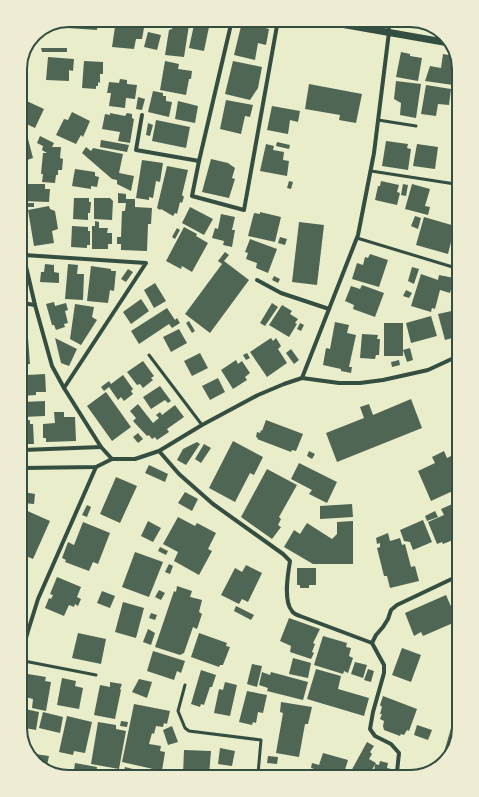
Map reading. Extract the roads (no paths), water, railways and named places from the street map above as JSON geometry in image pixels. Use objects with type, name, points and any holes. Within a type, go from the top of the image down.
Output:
[{"type":"street","points":[[230,27],[192,196],[244,210],[277,27]]},
{"type":"street","points":[[359,27],[441,41]]},
{"type":"street","points":[[302,378],[357,238],[374,153],[389,27]]},
{"type":"street","points":[[142,115],[136,150],[199,161]]},
{"type":"street","points":[[27,255],[146,263],[64,388]]},
{"type":"street","points":[[27,269],[35,305],[52,366],[64,388],[101,446],[112,459]]},
{"type":"street","points":[[256,280],[281,293],[329,309]]},
{"type":"street","points":[[27,304],[35,305]]},
{"type":"street","points":[[27,468],[96,467],[112,459],[135,459],[159,451],[202,425],[258,395],[302,378],[360,384],[428,370],[452,359]]},
{"type":"street","points":[[27,450],[101,446]]},
{"type":"street","points":[[159,451],[179,474],[213,504],[283,554],[290,561],[287,591],[288,603],[292,611],[300,616],[372,643],[384,666],[384,673],[373,712],[370,729],[375,736],[391,744],[399,754],[397,770]]},
{"type":"street","points":[[27,634],[38,599],[96,467]]},
{"type":"street","points":[[372,643],[388,619],[391,610],[397,605],[452,579]]},
{"type":"lane","points":[[378,120],[416,126]]},
{"type":"lane","points":[[371,171],[452,184]]},
{"type":"lane","points":[[357,238],[452,267]]},
{"type":"lane","points":[[148,355],[202,425]]},
{"type":"lane","points":[[27,662],[96,675]]},
{"type":"lane","points":[[185,685],[178,712],[185,728],[189,731],[261,740],[258,770]]}]
